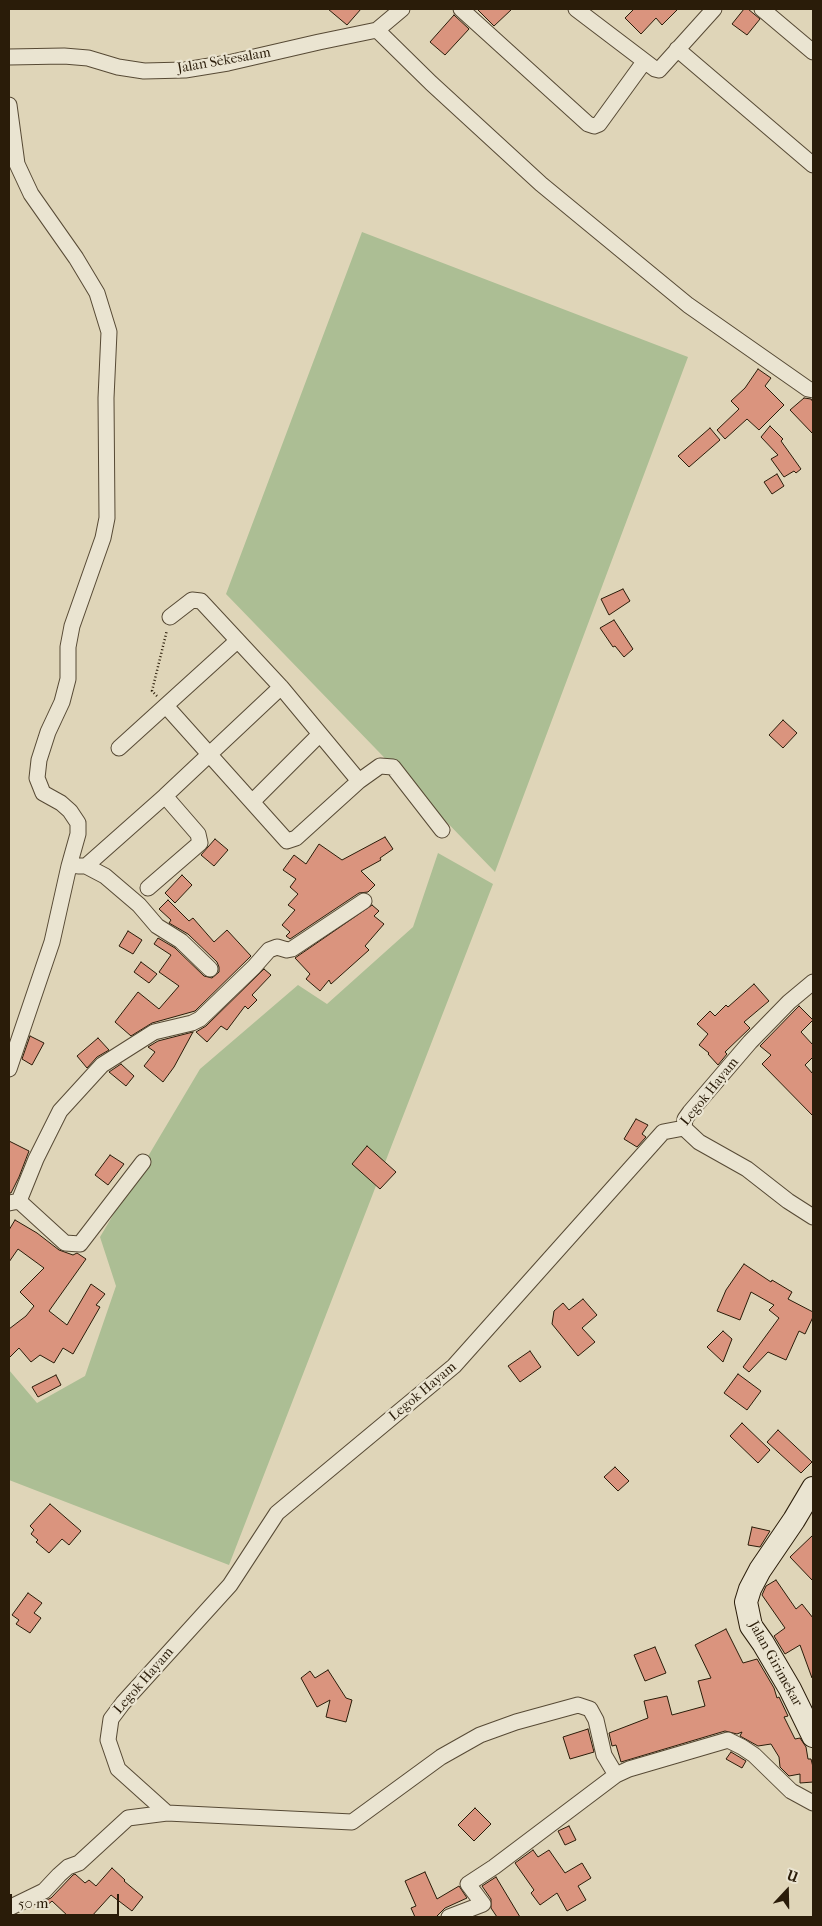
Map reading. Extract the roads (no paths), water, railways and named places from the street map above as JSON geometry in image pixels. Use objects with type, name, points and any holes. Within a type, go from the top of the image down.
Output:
[{"type":"street","name":"Jalan Sekesalam","points":[[9,57],[64,56],[88,58],[144,72],[185,70],[228,63],[377,30],[402,9]]},
{"type":"street","points":[[461,9],[588,124],[594,126],[598,124],[644,62]]},
{"type":"street","points":[[576,9],[654,70],[659,70],[714,9]]},
{"type":"street","points":[[762,9],[813,52]]},
{"type":"street","points":[[377,30],[424,77],[541,184],[688,305],[808,389],[813,390]]},
{"type":"street","points":[[677,50],[813,165]]},
{"type":"street","points":[[9,105],[17,164],[31,194],[76,258],[97,293],[109,332],[106,398],[107,518],[72,626],[68,648],[68,679],[62,702],[38,760],[37,778],[43,793],[61,803],[70,811],[78,824],[78,834],[52,942],[9,1069]]},
{"type":"street","points":[[170,617],[192,600],[201,601],[281,687],[359,781]]},
{"type":"street","points":[[120,748],[237,641]]},
{"type":"street","points":[[86,866],[165,796],[281,687]]},
{"type":"street","points":[[166,706],[287,841],[296,838],[359,781],[380,766],[393,767],[442,830]]},
{"type":"street","points":[[252,802],[320,734]]},
{"type":"street","points":[[148,888],[198,846],[200,838],[165,796]]},
{"type":"street","points":[[69,866],[86,866],[105,876],[139,905],[157,926],[181,941],[210,969]]},
{"type":"street","points":[[143,1162],[80,1244],[65,1243],[14,1202],[60,1111],[102,1065],[154,1032],[192,1023],[200,1019],[269,950],[277,947],[287,950],[292,949],[364,901]]},
{"type":"street","name":"Legok Hayam","points":[[167,1813],[118,1769],[108,1740],[111,1720],[123,1703],[230,1585],[277,1513],[454,1366],[663,1132],[684,1128],[690,1112],[750,1042],[789,1002],[813,982]]},
{"type":"street","points":[[684,1128],[699,1142],[747,1170],[813,1217]]},
{"type":"street","name":"Jalan Girimekar","points":[[813,1488],[760,1570],[750,1589],[746,1602],[751,1626],[763,1642],[790,1689],[813,1734]]},
{"type":"street","points":[[9,1908],[44,1891],[68,1867],[79,1863],[128,1818],[167,1813],[352,1822],[441,1757],[480,1735],[516,1722],[578,1705],[590,1709],[596,1720],[604,1755],[616,1775]]},
{"type":"street","points":[[449,1917],[483,1904],[468,1884],[494,1867],[616,1775],[629,1769],[728,1740],[742,1746],[791,1791],[813,1803]]}]
